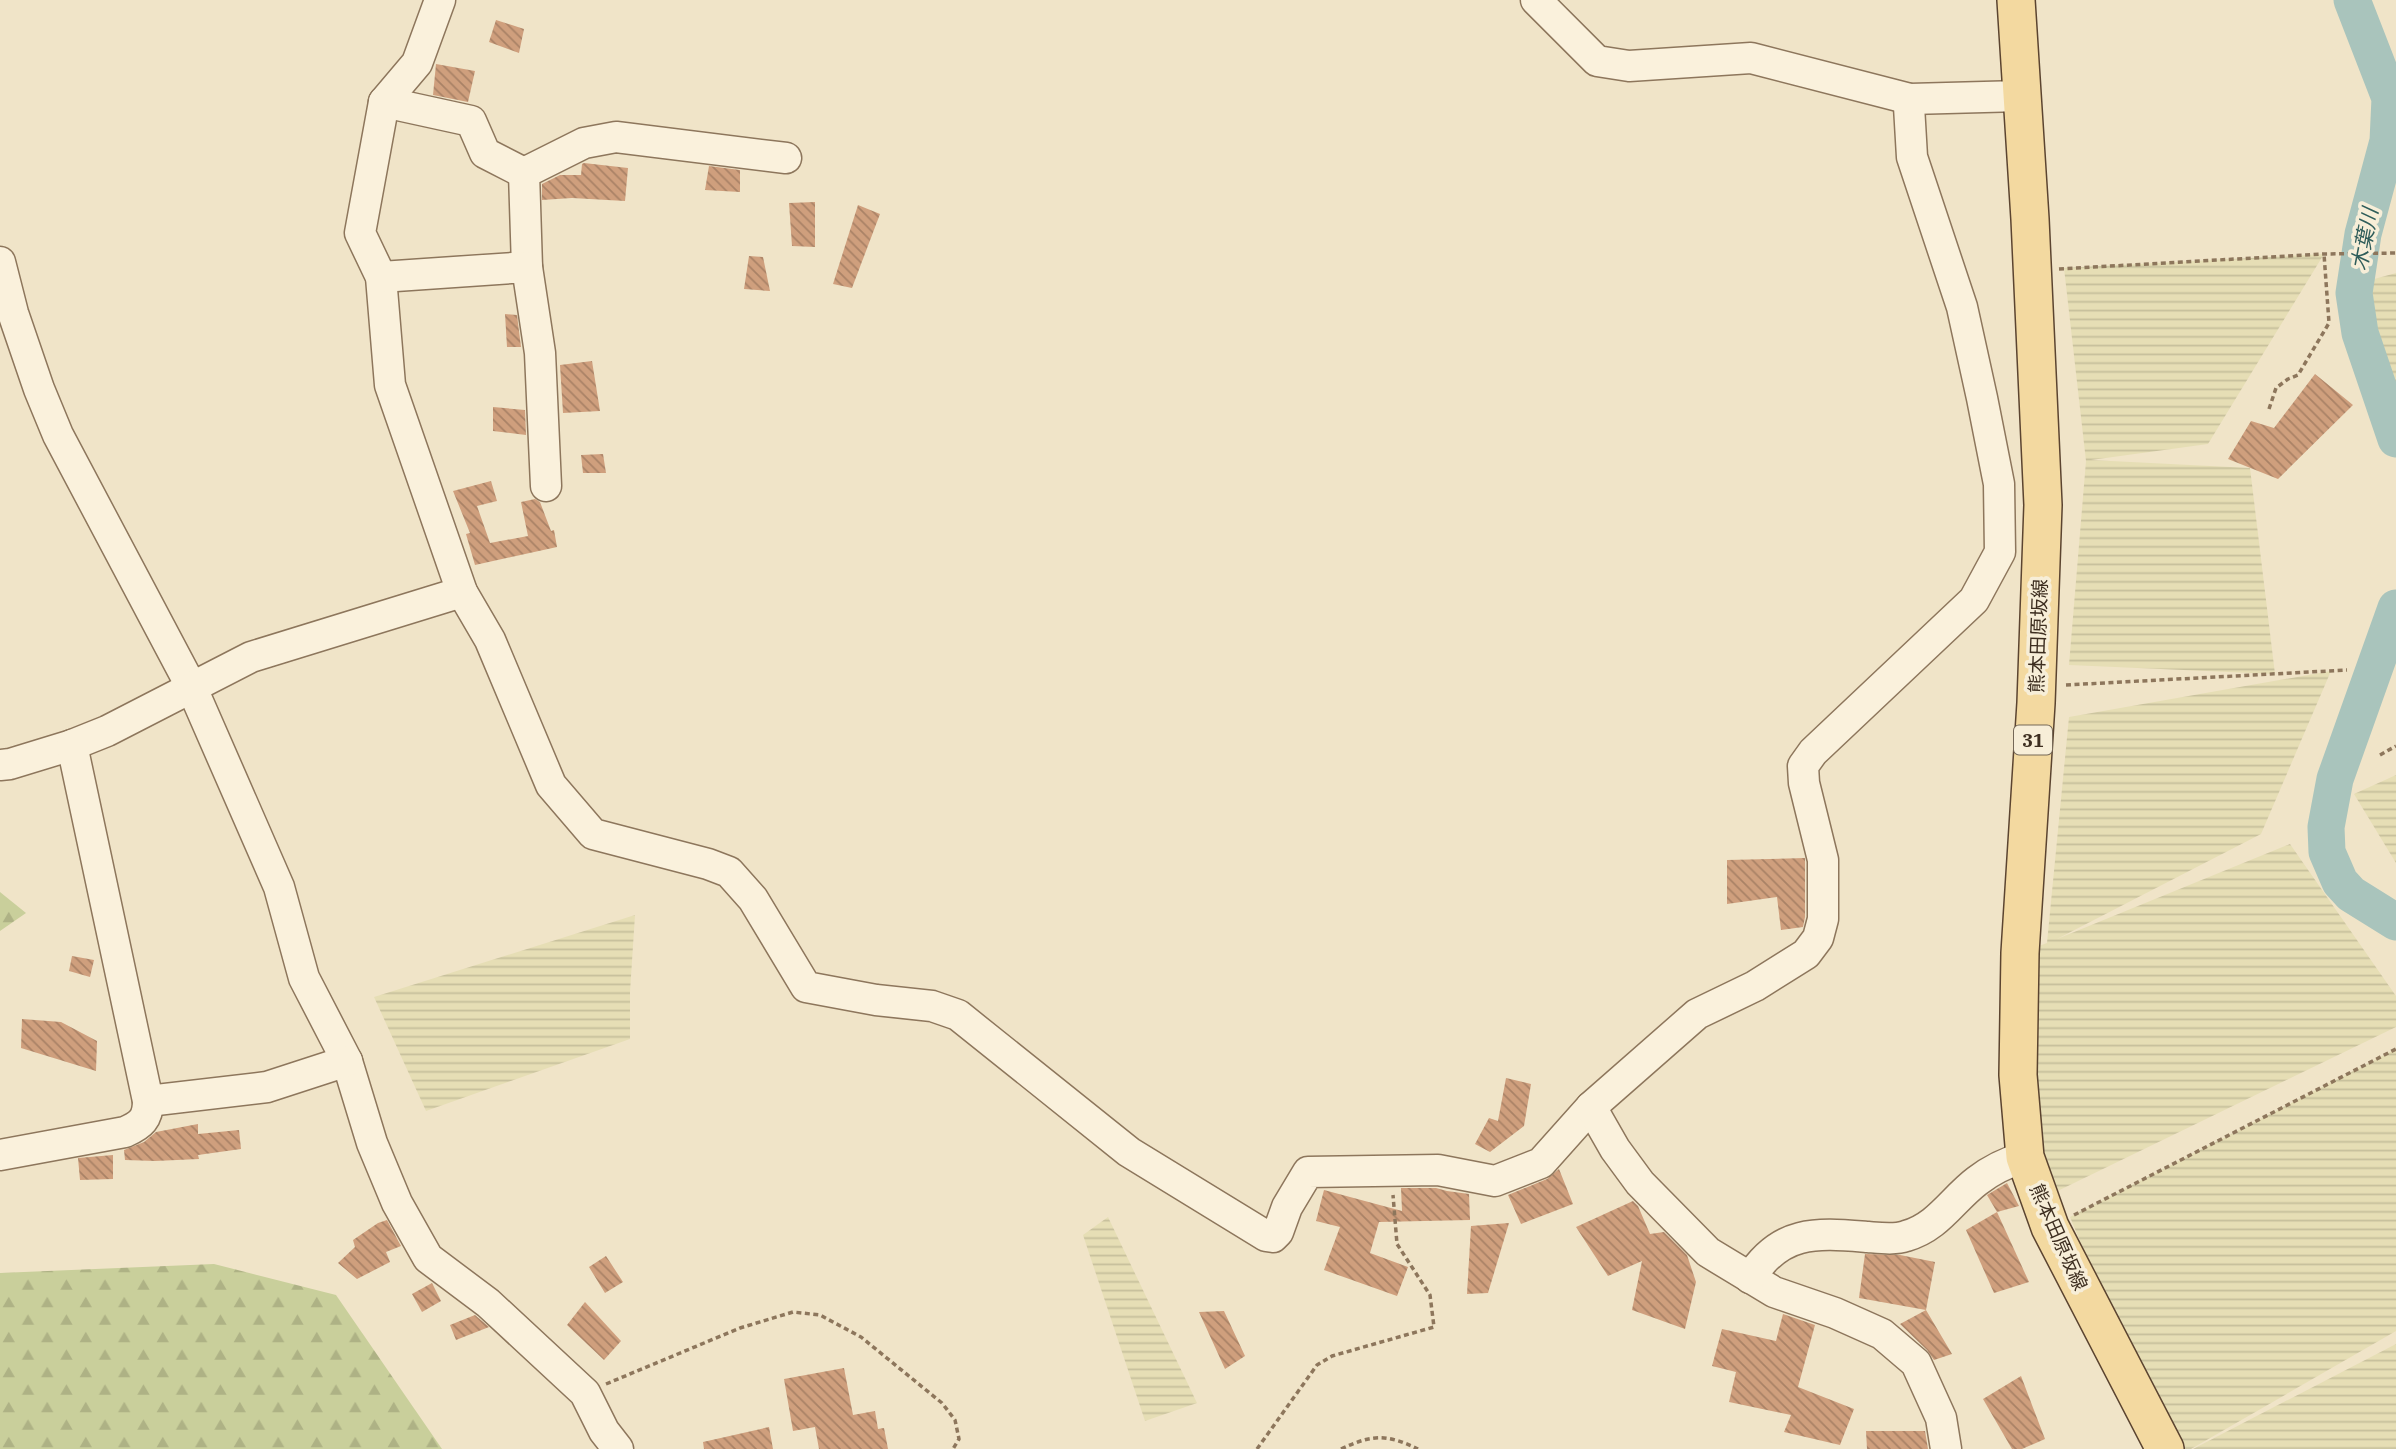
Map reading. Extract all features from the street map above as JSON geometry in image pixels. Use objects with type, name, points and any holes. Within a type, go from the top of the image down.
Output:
[{"type":"main road","name":"熊本田原坂線","points":[[2016,0],[2043,505],[2037,687],[2020,953],[2018,1075],[2025,1157],[2050,1227],[2165,1449]]},
{"type":"street","points":[[440,0],[417,63],[384,102],[360,233],[381,277],[390,385],[462,592],[490,640],[551,785],[593,834],[729,872],[753,900],[806,987],[876,1000],[932,1006],[958,1015],[1129,1152],[1266,1236],[1273,1237],[1308,1172],[1438,1170],[1495,1181],[1541,1163],[1591,1107],[1697,1014],[1755,986],[1806,954],[1818,938],[1823,919],[1823,860],[1804,783],[1803,766],[1813,752],[1973,600],[2000,552],[1999,484],[1982,398],[1962,307],[1912,157],[1910,99]]},
{"type":"street","points":[[1536,0],[1597,61],[1629,66],[1751,58],[1910,99],[2021,96]]},
{"type":"street","points":[[384,102],[471,121],[485,153],[524,173]]},
{"type":"street","points":[[524,173],[584,142],[616,137],[786,158]]},
{"type":"street","points":[[524,173],[527,267],[540,353],[546,486]]},
{"type":"street","points":[[0,262],[18,326],[58,435],[192,688],[279,887],[304,978],[346,1061],[372,1143],[397,1203],[428,1258],[488,1303],[585,1393],[604,1431],[618,1449]]},
{"type":"street","points":[[381,277],[527,267]]},
{"type":"street","points":[[0,765],[72,745],[107,731],[251,657],[462,592]]},
{"type":"street","points":[[0,1155],[125,1132],[141,1125],[148,1112],[148,1101],[72,745]]},
{"type":"street","points":[[148,1101],[267,1087],[346,1061]]},
{"type":"street","points":[[1591,1107],[1615,1149],[1640,1183],[1708,1252],[1774,1292],[1835,1313],[1882,1334],[1916,1363],[1941,1418],[1946,1449]]},
{"type":"street","points":[[1750,1278],[1758,1265],[1782,1245],[1807,1235],[1904,1237],[1929,1227],[1976,1181],[2007,1162],[2025,1157]]},
{"type":"path","points":[[2032,270],[2324,254],[2396,253]]},
{"type":"path","points":[[2269,409],[2276,388],[2298,375],[2329,323],[2324,254]]},
{"type":"path","points":[[2037,687],[2347,670]]},
{"type":"path","points":[[2380,755],[2396,746]]},
{"type":"path","points":[[2050,1227],[2396,1049]]},
{"type":"path","points":[[1256,1449],[1317,1365],[1332,1356],[1434,1327],[1430,1295],[1397,1244],[1390,1169]]},
{"type":"path","points":[[585,1393],[740,1328],[793,1312],[820,1315],[861,1336],[942,1403],[955,1420],[959,1439],[953,1449]]},
{"type":"path","points":[[1341,1449],[1362,1439],[1394,1437],[1418,1449]]},
{"type":"shaded area","points":[[2324,254],[2208,444],[2091,460],[2250,468],[2275,674],[2069,665],[2086,461],[2064,268]]},
{"type":"shaded area","points":[[2396,273],[2396,390],[2356,284]]},
{"type":"shaded area","points":[[2331,671],[2261,834],[2057,939],[2290,844],[2396,996],[2396,1027],[2039,1200],[2020,953],[2047,943],[2069,717]]},
{"type":"shaded area","points":[[2396,775],[2396,863],[2354,794]]},
{"type":"shaded area","points":[[635,915],[630,1039],[426,1111],[374,997]]},
{"type":"shaded area","points":[[2396,1049],[2396,1331],[2191,1449],[2166,1449],[2070,1217]]},
{"type":"shaded area","points":[[1108,1217],[1197,1403],[1145,1421],[1083,1235]]},
{"type":"shaded area","points":[[2396,1344],[2396,1449],[2193,1449]]},
{"type":"green space","points":[[0,892],[26,913],[0,931]]},
{"type":"green space","points":[[214,1264],[336,1295],[442,1449],[0,1449],[0,1273]]},
{"type":"building","points":[[496,20],[524,29],[519,53],[489,42]]},
{"type":"building","points":[[436,64],[475,71],[468,102],[433,95]]},
{"type":"building","points":[[584,163],[628,168],[625,201],[572,198],[542,200],[542,184],[560,175],[581,175]]},
{"type":"building","points":[[709,166],[740,170],[740,192],[705,190]]},
{"type":"building","points":[[815,202],[815,247],[792,246],[789,203]]},
{"type":"building","points":[[858,205],[880,214],[852,288],[833,284]]},
{"type":"building","points":[[749,256],[763,257],[770,291],[744,289]]},
{"type":"building","points":[[505,314],[517,315],[521,347],[507,347]]},
{"type":"building","points":[[592,361],[600,411],[563,413],[560,365]]},
{"type":"building","points":[[2315,374],[2353,405],[2278,479],[2228,459],[2251,421],[2274,428]]},
{"type":"building","points":[[493,407],[525,410],[526,435],[493,431]]},
{"type":"building","points":[[603,454],[606,473],[583,473],[581,455]]},
{"type":"building","points":[[491,481],[497,501],[477,506],[490,543],[528,536],[521,502],[535,499],[540,502],[551,531],[554,530],[557,547],[475,565],[466,534],[470,533],[453,491]]},
{"type":"building","points":[[1805,858],[1803,927],[1781,930],[1777,897],[1727,904],[1727,860]]},
{"type":"building","points":[[72,956],[94,960],[90,977],[69,971]]},
{"type":"building","points":[[22,1019],[61,1022],[97,1041],[96,1071],[21,1048]]},
{"type":"building","points":[[1506,1078],[1531,1084],[1524,1126],[1490,1152],[1475,1144],[1489,1118],[1498,1121]]},
{"type":"building","points":[[198,1124],[198,1134],[239,1130],[241,1149],[198,1155],[199,1159],[125,1160],[124,1150],[144,1142],[156,1132]]},
{"type":"building","points":[[113,1155],[113,1179],[80,1180],[78,1158]]},
{"type":"building","points":[[1559,1169],[1573,1204],[1521,1224],[1508,1195],[1547,1179]]},
{"type":"building","points":[[2007,1183],[2019,1206],[1997,1212],[1987,1195]]},
{"type":"building","points":[[1401,1188],[1436,1188],[1469,1194],[1470,1220],[1379,1222],[1370,1253],[1408,1267],[1397,1296],[1324,1270],[1340,1227],[1316,1221],[1324,1190],[1402,1211]]},
{"type":"building","points":[[1633,1201],[1638,1206],[1650,1234],[1664,1232],[1687,1255],[1696,1282],[1685,1329],[1632,1310],[1642,1261],[1608,1276],[1576,1227]]},
{"type":"building","points":[[1997,1212],[2029,1282],[1994,1293],[1966,1230]]},
{"type":"building","points":[[387,1220],[401,1246],[386,1252],[390,1262],[357,1279],[338,1263],[355,1247],[353,1240]]},
{"type":"building","points":[[1509,1223],[1488,1293],[1467,1294],[1471,1226]]},
{"type":"building","points":[[1865,1254],[1900,1255],[1935,1262],[1926,1310],[1859,1298]]},
{"type":"building","points":[[606,1256],[623,1282],[605,1293],[589,1267]]},
{"type":"building","points":[[432,1283],[441,1301],[422,1312],[412,1294]]},
{"type":"building","points":[[585,1302],[621,1341],[604,1360],[567,1325]]},
{"type":"building","points":[[1926,1310],[1952,1354],[1934,1360],[1900,1324]]},
{"type":"building","points":[[1224,1311],[1245,1356],[1225,1369],[1199,1312]]},
{"type":"building","points":[[1783,1314],[1815,1325],[1798,1387],[1854,1409],[1840,1445],[1784,1432],[1791,1415],[1729,1402],[1736,1372],[1712,1366],[1722,1329],[1776,1341]]},
{"type":"building","points":[[475,1315],[489,1327],[456,1340],[450,1325]]},
{"type":"building","points":[[844,1368],[853,1415],[875,1411],[878,1429],[884,1428],[888,1449],[819,1449],[815,1427],[793,1431],[784,1379]]},
{"type":"building","points":[[2021,1376],[2045,1439],[2022,1449],[2012,1449],[1983,1399]]},
{"type":"building","points":[[769,1427],[773,1449],[704,1449],[703,1442]]},
{"type":"building","points":[[1866,1431],[1925,1431],[1928,1449],[1867,1449]]},
{"type":"waterway","name":"木葉川","points":[[2352,0],[2390,98],[2388,141],[2363,234],[2354,293],[2360,333],[2396,439]]},
{"type":"waterway","name":"木葉川","points":[[2396,608],[2335,779],[2326,827],[2327,852],[2340,882],[2351,894],[2396,922]]}]
